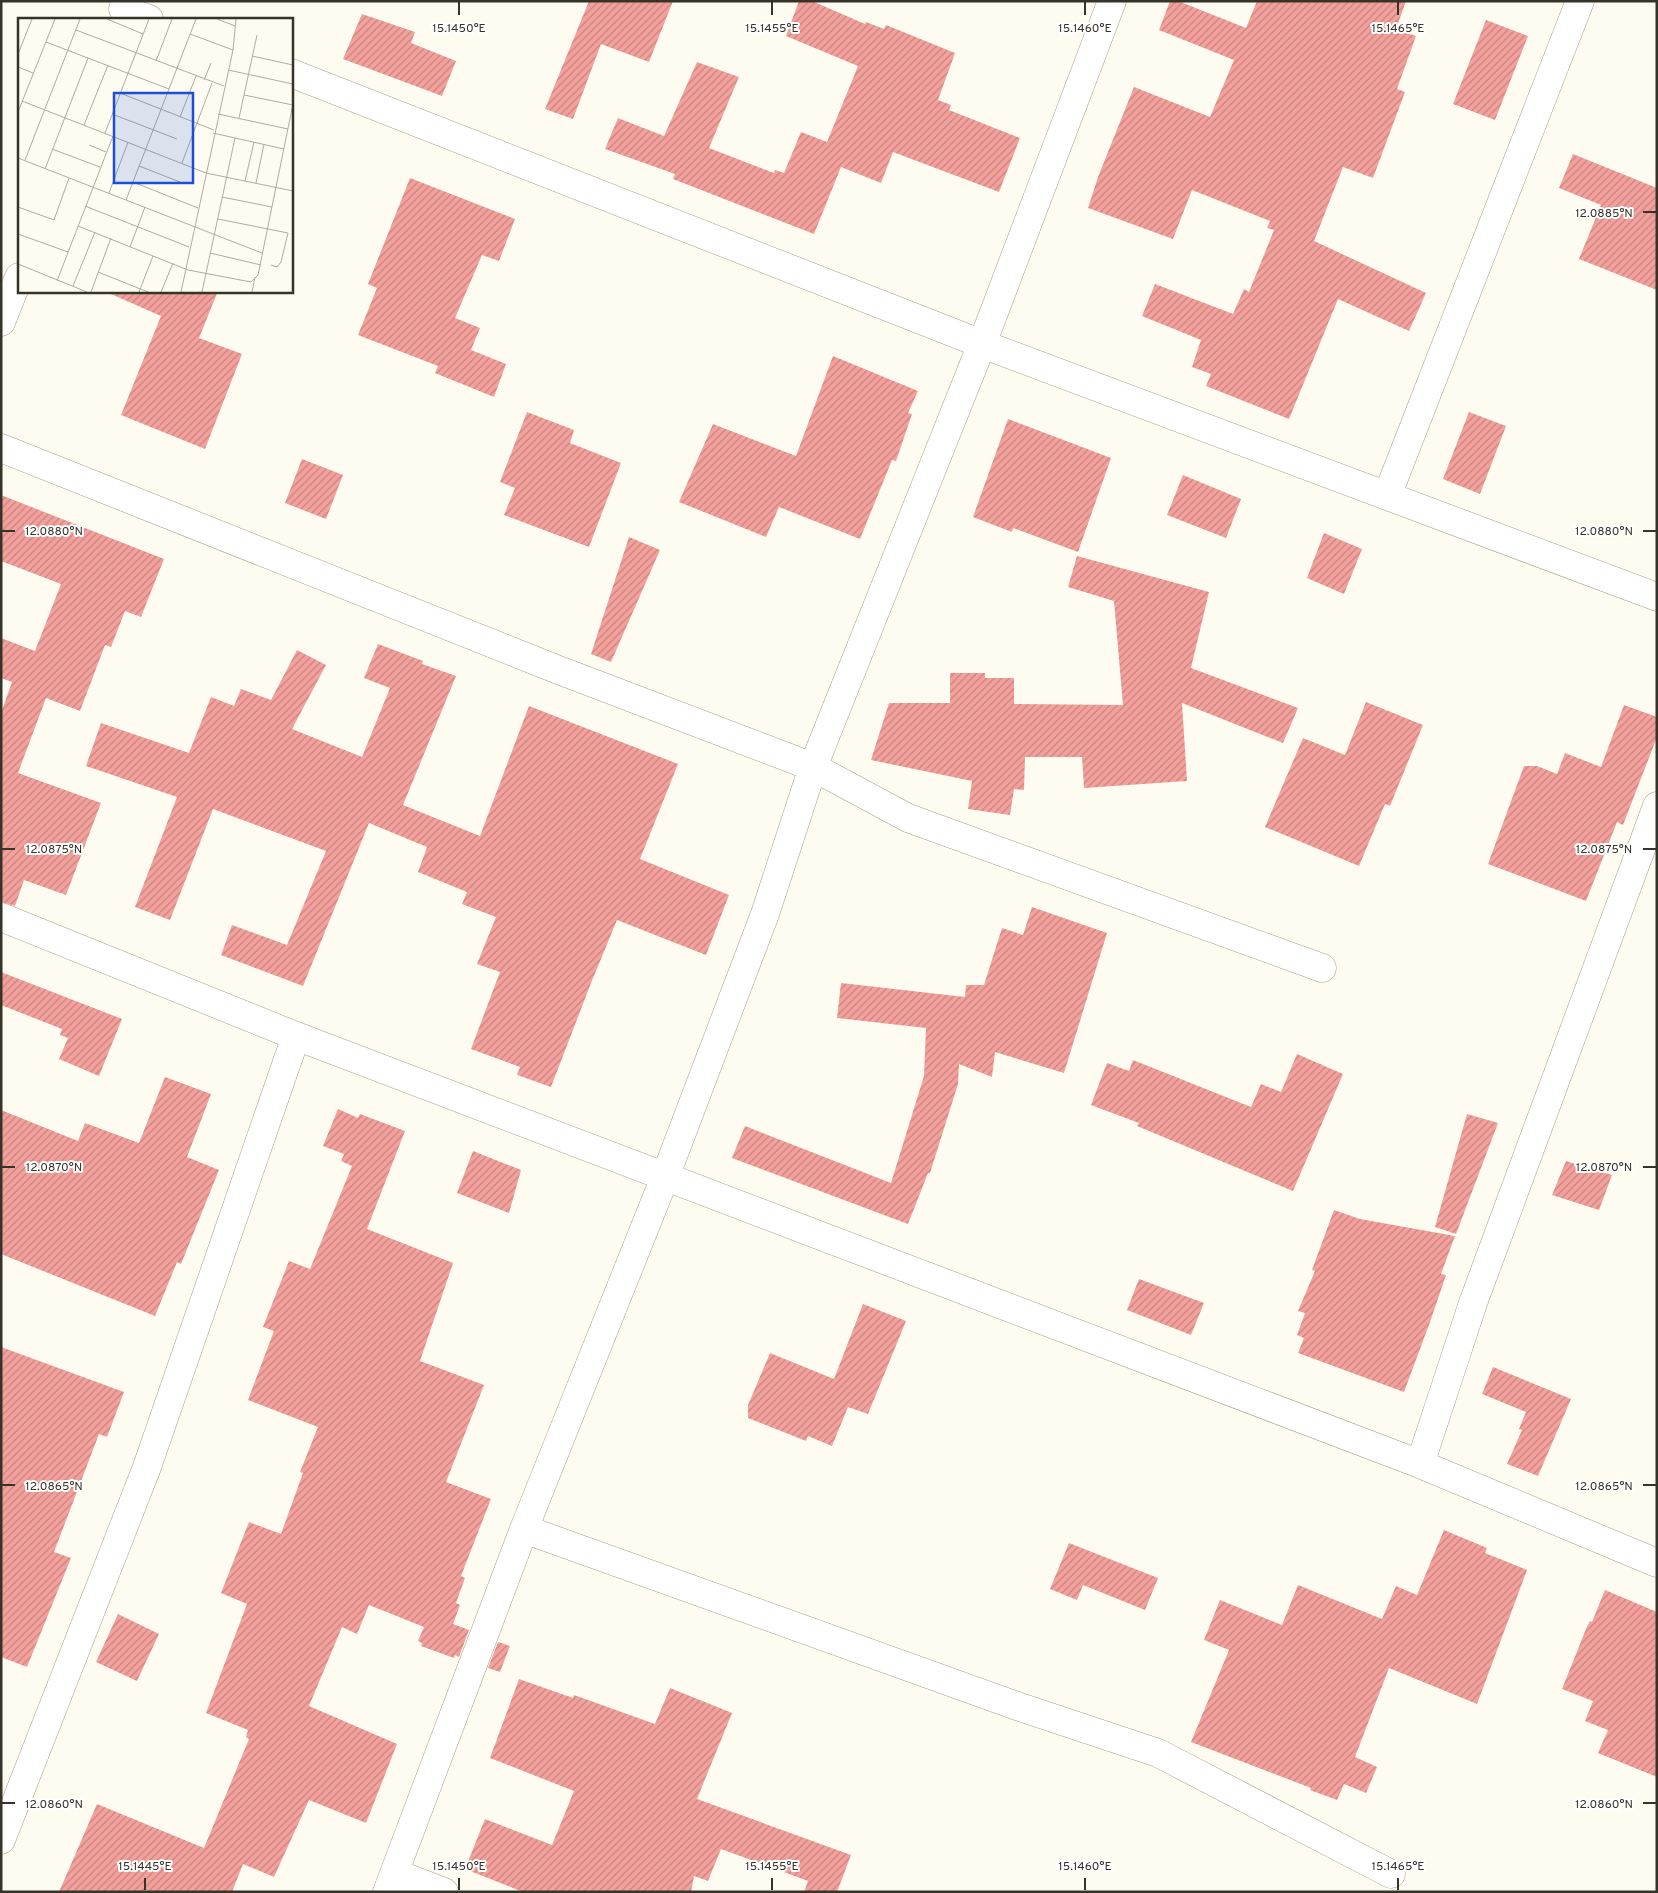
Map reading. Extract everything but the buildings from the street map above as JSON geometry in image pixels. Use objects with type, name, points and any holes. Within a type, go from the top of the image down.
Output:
[{"type":"street","points":[[444,1892],[391,1882],[524,1529],[665,1177],[765,914],[813,767],[982,344],[1112,1]]},
{"type":"street","points":[[1387,496],[1580,1]]},
{"type":"street","points":[[123,10],[146,18]]},
{"type":"street","points":[[292,73],[982,344],[1657,597]]},
{"type":"street","points":[[1,322],[18,280]]},
{"type":"street","points":[[1,448],[556,669],[813,767],[908,818],[1322,968]]},
{"type":"street","points":[[1420,1464],[1473,1303],[1657,806]]},
{"type":"street","points":[[1,917],[296,1036],[1420,1464],[1657,1563]]},
{"type":"street","points":[[1,1840],[147,1468],[296,1036]]},
{"type":"street","points":[[524,1529],[1011,1704],[1158,1753],[1390,1874]]}]
